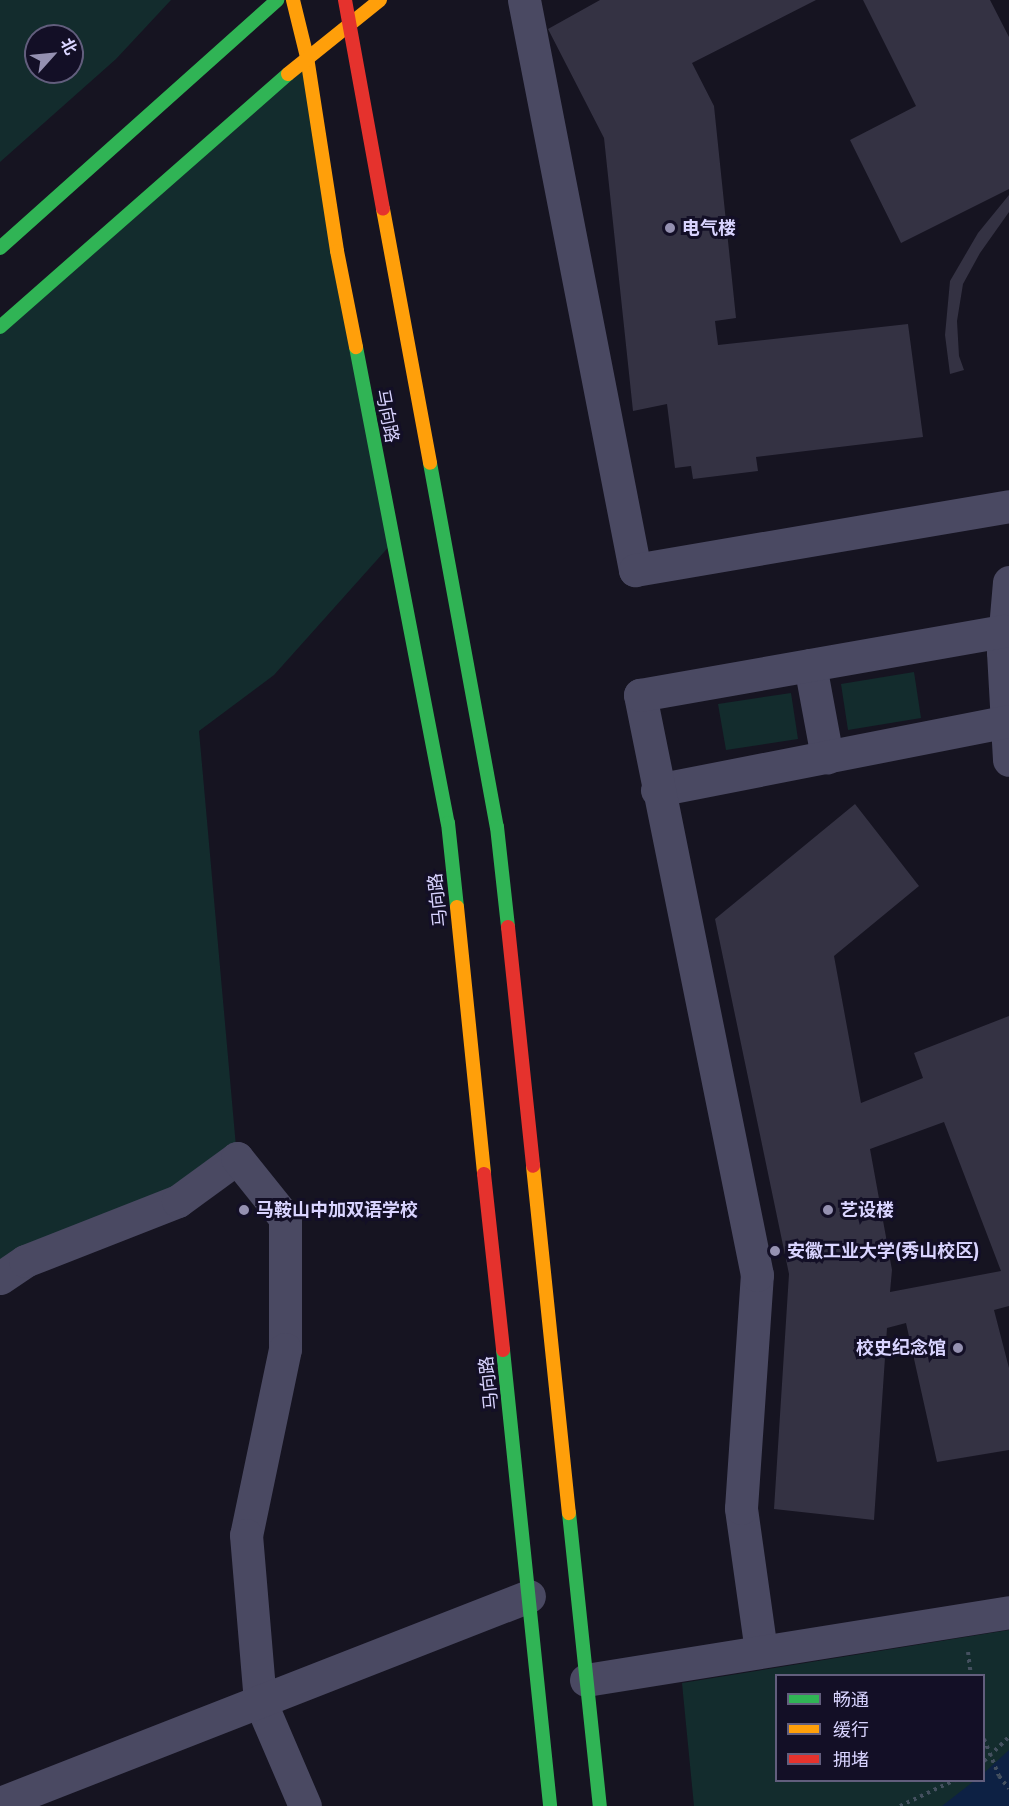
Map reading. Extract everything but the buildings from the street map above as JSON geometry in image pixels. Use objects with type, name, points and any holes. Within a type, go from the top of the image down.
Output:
[{"type":"main road","points":[[0,248],[277,0]]},
{"type":"main road","name":"马向路","points":[[294,0],[307,57],[337,251],[448,823],[550,1806]]},
{"type":"main road","name":"马向路","points":[[345,0],[497,827],[600,1806]]},
{"type":"main road","points":[[0,327],[307,57],[350,21],[380,0]]},
{"type":"street","points":[[524,0],[635,570],[1009,506]]},
{"type":"street","points":[[1009,582],[1004,631],[1005,722],[1009,760]]},
{"type":"street","points":[[760,1651],[741,1508],[757,1275],[657,790],[640,695],[1004,631]]},
{"type":"street","points":[[810,665],[828,757]]},
{"type":"street","points":[[657,790],[1005,722]]},
{"type":"street","points":[[0,1278],[25,1261],[178,1201],[237,1158],[285,1218],[285,1349],[246,1535],[260,1701],[305,1806]]},
{"type":"street","points":[[0,1803],[529,1596]]},
{"type":"street","points":[[586,1680],[1009,1612]]},
{"type":"path","points":[[985,1760],[1009,1737]]},
{"type":"path","points":[[985,1742],[999,1776],[1009,1789]]},
{"type":"path","points":[[900,1806],[951,1782]]},
{"type":"green space","points":[[0,0],[171,0],[116,59],[0,162]]},
{"type":"green space","points":[[307,57],[393,542],[274,675],[199,731],[237,1158],[0,1278],[0,327]]},
{"type":"green space","points":[[914,672],[921,718],[848,730],[841,684]]},
{"type":"green space","points":[[791,693],[798,739],[726,750],[718,704]]},
{"type":"green space","points":[[1009,1630],[1009,1806],[694,1806],[682,1683]]},
{"type":"water","points":[[1009,1750],[1009,1806],[942,1806],[973,1782],[985,1782],[985,1772]]},
{"type":"traffic: fast","points":[[0,248],[277,0]]},
{"type":"traffic: fast","points":[[0,327],[288,74]]},
{"type":"traffic: fast","points":[[356,347],[448,823],[457,907]]},
{"type":"traffic: fast","points":[[430,463],[497,827],[508,927]]},
{"type":"traffic: fast","points":[[503,1350],[550,1806]]},
{"type":"traffic: fast","points":[[569,1513],[600,1806]]},
{"type":"traffic: slow","points":[[293,0],[307,57],[337,251],[356,347]]},
{"type":"traffic: slow","points":[[288,74],[380,0]]},
{"type":"traffic: slow","points":[[383,209],[430,463]]},
{"type":"traffic: slow","points":[[457,907],[484,1174]]},
{"type":"traffic: slow","points":[[533,1166],[569,1513]]},
{"type":"traffic: jam","points":[[345,0],[383,209]]},
{"type":"traffic: jam","points":[[508,927],[533,1166]]},
{"type":"traffic: jam","points":[[484,1174],[503,1350]]},
{"type":"place","name":"电气楼","points":[[670,228]]},
{"type":"place","name":"马鞍山中加双语学校","points":[[244,1210]]},
{"type":"place","name":"艺设楼","points":[[828,1210]]},
{"type":"place","name":"安徽工业大学(秀山校区)","points":[[775,1251]]},
{"type":"place","name":"校史纪念馆","points":[[958,1348]]}]
